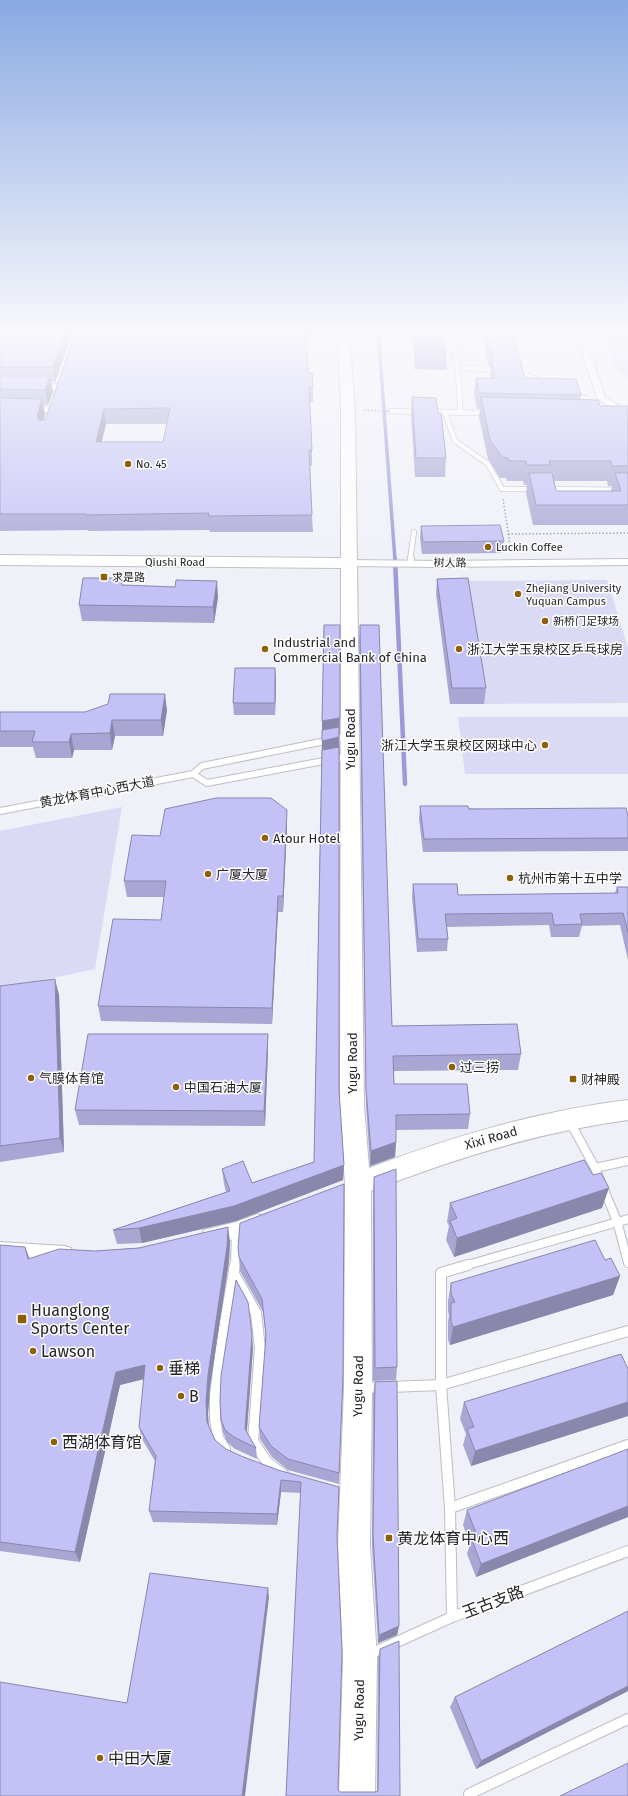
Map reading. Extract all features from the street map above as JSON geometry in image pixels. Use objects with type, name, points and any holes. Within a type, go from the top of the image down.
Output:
[{"type":"main road","name":"Yugu Road","points":[[348,413],[350,563],[351,1186],[358,1389],[352,1495],[360,1659],[357,1796]]},
{"type":"main road","name":"Qiushi Road","points":[[0,560],[350,563]]},
{"type":"main road","name":"Xixi Road","points":[[351,1186],[432,1155],[514,1131],[568,1118],[628,1110]]},
{"type":"street","name":"树人路","points":[[426,563],[628,558]]},
{"type":"street","name":"树人路","points":[[426,563],[628,562]]},
{"type":"street","points":[[350,563],[426,563]]},
{"type":"street","points":[[193,1240],[236,1230],[272,1216]]},
{"type":"street","points":[[0,1250],[78,1254]]},
{"type":"lane","points":[[440,413],[492,414]]},
{"type":"lane","points":[[445,413],[455,441],[488,464],[502,489],[628,490]]},
{"type":"lane","points":[[624,414],[628,416]]},
{"type":"lane","points":[[405,563],[414,532]]},
{"type":"lane","points":[[193,774],[207,783],[350,746]]},
{"type":"lane","name":"黄龙体育中心西大道","points":[[0,811],[193,774],[202,766],[350,746]]},
{"type":"lane","points":[[568,1118],[595,1168],[617,1221],[628,1263]]},
{"type":"lane","points":[[595,1168],[628,1161]]},
{"type":"lane","points":[[452,1617],[450,1508],[441,1386],[441,1273],[628,1219]]},
{"type":"lane","points":[[231,1453],[220,1445],[216,1431],[214,1402],[234,1274],[236,1230]]},
{"type":"lane","points":[[234,1274],[256,1313],[260,1348],[254,1441],[267,1462],[291,1478],[261,1468]]},
{"type":"lane","points":[[358,1389],[441,1386],[628,1331]]},
{"type":"lane","points":[[450,1508],[628,1445]]},
{"type":"lane","name":"玉古支路","points":[[360,1659],[452,1617],[628,1551]]},
{"type":"lane","points":[[469,1794],[628,1719]]},
{"type":"path","points":[[502,489],[512,560]]},
{"type":"path","points":[[508,534],[628,533]]},
{"type":"shaded area","name":"新桥门足球场","points":[[607,580],[628,648],[628,703],[484,704],[464,581]]},
{"type":"shaded area","name":"浙江大学玉泉校区网球中心","points":[[458,717],[628,717],[628,774],[465,774]]},
{"type":"shaded area","points":[[122,807],[95,969],[0,989],[0,831]]},
{"type":"building","points":[[0,413],[38,413],[37,417],[39,420],[45,420],[48,413],[103,413],[96,442],[163,442],[169,413],[310,413],[312,450],[309,450],[312,515],[208,516],[209,513],[86,515],[0,514]]},
{"type":"building","points":[[413,413],[441,413],[446,458],[416,458]]},
{"type":"building","points":[[484,413],[628,413],[628,466],[612,466],[611,461],[549,461],[550,465],[527,465],[526,461],[509,461],[508,458],[502,457],[490,440]]},
{"type":"building","points":[[529,473],[552,473],[556,491],[621,491],[615,473],[628,473],[628,505],[536,505]]},
{"type":"building","points":[[500,525],[504,541],[423,542],[421,526]]},
{"type":"building","points":[[83,578],[122,578],[122,585],[175,587],[176,580],[217,581],[213,607],[79,605]]},
{"type":"building","name":"浙江大学玉泉校区乒乓球房","points":[[468,578],[486,688],[452,688],[437,579]]},
{"type":"building","points":[[324,625],[340,625],[340,718],[322,721]]},
{"type":"building","points":[[360,625],[379,625],[392,1026],[517,1024],[521,1054],[393,1056],[394,1084],[467,1084],[470,1114],[396,1115],[396,1142],[371,1151],[366,1090]]},
{"type":"building","points":[[235,668],[275,668],[275,703],[233,703]]},
{"type":"building","points":[[110,694],[165,694],[161,720],[112,720],[110,733],[71,734],[69,742],[32,742],[35,731],[0,731],[0,712],[85,712],[108,704]]},
{"type":"building","points":[[339,727],[339,737],[322,741],[322,730]]},
{"type":"building","points":[[339,747],[339,1090],[344,1165],[234,1206],[139,1228],[113,1230],[230,1191],[222,1169],[243,1161],[252,1183],[314,1162],[322,750]]},
{"type":"building","points":[[216,798],[271,798],[287,810],[283,896],[278,896],[272,1008],[98,1006],[113,919],[161,920],[166,881],[124,881],[132,835],[160,836],[165,809]]},
{"type":"building","points":[[420,806],[468,806],[469,809],[626,808],[628,816],[628,838],[424,839]]},
{"type":"building","points":[[413,884],[457,884],[458,895],[618,893],[617,887],[628,887],[628,932],[623,913],[580,914],[582,924],[554,925],[552,913],[445,914],[448,939],[418,939]]},
{"type":"building","name":"气膜体育馆","points":[[55,979],[60,1138],[0,1146],[0,986]]},
{"type":"building","name":"中国石油大厦","points":[[88,1034],[268,1034],[264,1111],[75,1110]]},
{"type":"building","points":[[584,1160],[593,1175],[601,1173],[609,1188],[457,1238],[450,1221],[457,1218],[450,1203]]},
{"type":"building","points":[[396,1169],[397,1367],[375,1368],[374,1177]]},
{"type":"building","points":[[344,1184],[343,1376],[339,1473],[288,1459],[271,1446],[259,1427],[266,1335],[262,1299],[239,1257],[238,1248],[240,1223]]},
{"type":"building","points":[[228,1227],[227,1247],[208,1375],[206,1402],[207,1422],[215,1440],[226,1449],[278,1470],[339,1487],[337,1536],[342,1651],[338,1790],[340,1792],[378,1791],[380,1649],[399,1641],[400,1796],[286,1796],[301,1482],[281,1480],[277,1514],[149,1511],[156,1456],[139,1427],[145,1365],[116,1372],[75,1552],[0,1542],[0,1245],[25,1247],[28,1259],[59,1249],[95,1251],[139,1248]]},
{"type":"building","points":[[595,1240],[605,1260],[611,1258],[620,1276],[453,1327],[451,1322],[451,1303],[455,1302],[451,1294],[451,1283]]},
{"type":"building","points":[[236,1280],[248,1302],[252,1335],[245,1429],[256,1448],[234,1437],[225,1430],[221,1420],[221,1376]]},
{"type":"building","points":[[621,1354],[628,1369],[628,1402],[475,1451],[467,1429],[474,1427],[464,1402]]},
{"type":"building","points":[[397,1381],[399,1626],[379,1635],[373,1536],[375,1382]]},
{"type":"building","points":[[628,1449],[628,1506],[481,1564],[472,1540],[478,1538],[467,1510]]},
{"type":"building","points":[[150,1573],[268,1588],[242,1796],[0,1796],[0,1682],[127,1703]]},
{"type":"building","points":[[628,1611],[628,1686],[481,1761],[455,1697]]},
{"type":"building","points":[[628,1763],[628,1796],[560,1796]]},
{"type":"waterway","points":[[384,413],[395,560]]},
{"type":"waterway","points":[[395,559],[405,784]]},
{"type":"place","name":"No. 45","points":[[128,464]]},
{"type":"place","name":"Luckin Coffee","points":[[488,547]]},
{"type":"place","name":"求是路","points":[[104,577]]},
{"type":"place","name":"Zhejiang University Yuquan Campus","points":[[518,594]]},
{"type":"place","name":"新桥门足球场","points":[[545,621]]},
{"type":"place","name":"Industrial and Commercial Bank of China","points":[[265,649]]},
{"type":"place","name":"浙江大学玉泉校区乒乓球房","points":[[459,649]]},
{"type":"place","name":"浙江大学玉泉校区网球中心","points":[[545,745]]},
{"type":"place","name":"Atour Hotel","points":[[265,838]]},
{"type":"place","name":"广厦大厦","points":[[208,874]]},
{"type":"place","name":"杭州市第十五中学","points":[[510,878]]},
{"type":"place","name":"过三捞","points":[[452,1067]]},
{"type":"place","name":"气膜体育馆","points":[[31,1078]]},
{"type":"place","name":"财神殿","points":[[573,1079]]},
{"type":"place","name":"中国石油大厦","points":[[176,1087]]},
{"type":"place","name":"Huanglong Sports Center","points":[[22,1319]]},
{"type":"place","name":"Lawson","points":[[33,1351]]},
{"type":"place","name":"垂梯","points":[[160,1368]]},
{"type":"place","name":"B","points":[[181,1396]]},
{"type":"place","name":"西湖体育馆","points":[[54,1442]]},
{"type":"place","name":"黄龙体育中心西","points":[[389,1538]]},
{"type":"place","name":"中田大厦","points":[[100,1758]]}]
